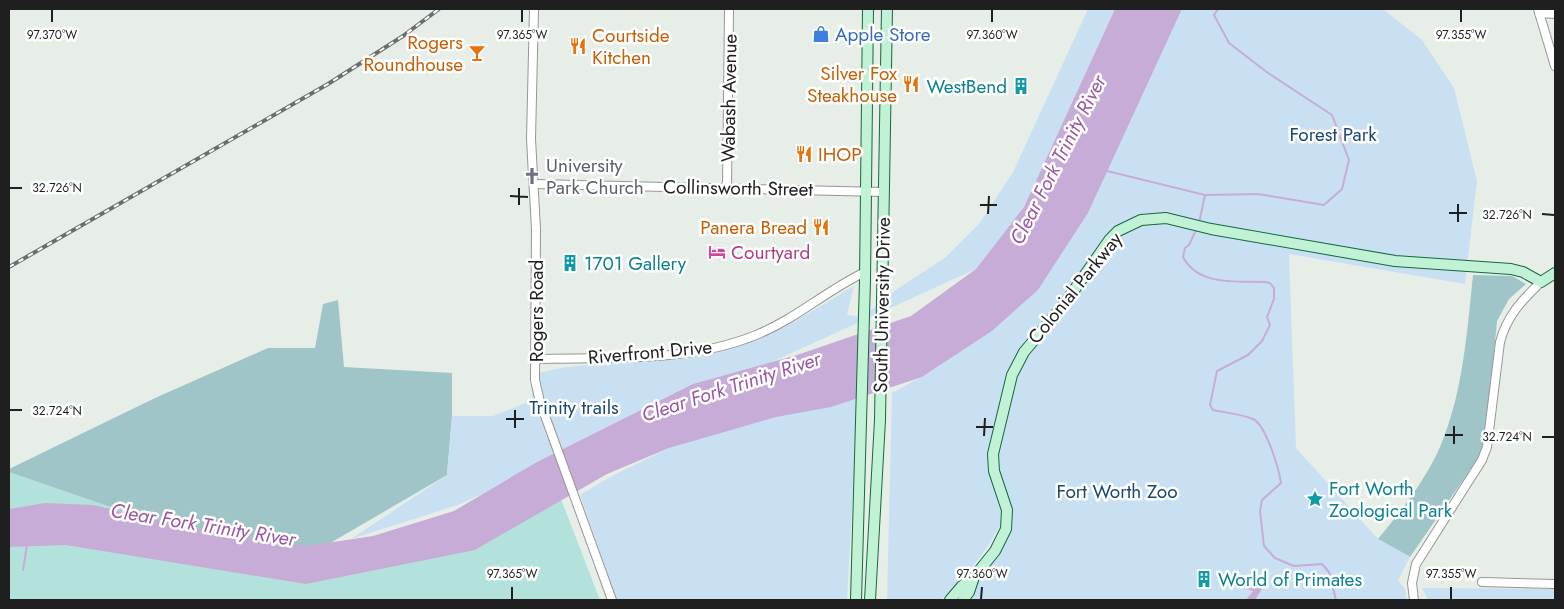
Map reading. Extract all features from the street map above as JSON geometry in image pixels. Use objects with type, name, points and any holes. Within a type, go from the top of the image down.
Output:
[{"type":"main road","name":"South University Drive","points":[[856,600],[865,272],[868,9]]},
{"type":"main road","name":"South University Drive","points":[[870,600],[880,420],[886,9]]},
{"type":"main road","name":"Colonial Parkway","points":[[963,600],[969,592],[974,578],[994,551],[1006,529],[1007,510],[994,471],[993,454],[1012,375],[1024,352],[1065,303],[1110,239],[1118,231],[1140,220],[1160,218],[1211,229],[1395,261],[1511,269],[1523,272],[1541,282]]},
{"type":"main road","points":[[865,272],[874,272],[879,281],[883,303]]},
{"type":"main road","points":[[1541,282],[1555,273]]},
{"type":"main road","name":"Colonial Parkway","points":[[950,600],[962,586],[974,578]]},
{"type":"main road","points":[[850,600],[857,581]]},
{"type":"street","name":"Rogers Road","points":[[534,9],[531,139],[536,229],[535,380],[540,402],[612,600]]},
{"type":"street","name":"Wabash Avenue","points":[[727,188],[729,9]]},
{"type":"street","points":[[1555,14],[1538,11],[1555,66]]},
{"type":"street","name":"Collinsworth Street","points":[[534,184],[883,192]]},
{"type":"street","name":"Riverfront Drive","points":[[536,359],[669,355],[714,349],[756,335],[779,324],[865,272]]},
{"type":"street","points":[[1414,600],[1412,583],[1416,564],[1482,460],[1487,447],[1500,342],[1504,327],[1512,311],[1541,282]]},
{"type":"street","points":[[1482,582],[1555,584]]},
{"type":"shaded area","points":[[1473,275],[1512,276],[1526,284],[1509,299],[1497,321],[1487,425],[1481,454],[1410,557],[1378,539],[1420,484],[1434,460],[1448,426],[1463,362]]},
{"type":"shaded area","points":[[338,300],[344,367],[452,373],[452,416],[447,475],[308,556],[122,511],[9,472],[9,469],[155,398],[268,348],[315,348],[323,304]]},
{"type":"shaded area","points":[[9,472],[122,511],[117,552],[475,550],[561,499],[600,600],[9,600]]},
{"type":"green space","name":"Trinity trails","points":[[1088,9],[1115,9],[1024,207],[976,269],[458,505],[351,539],[447,475],[452,416],[493,416],[533,400],[530,376],[550,370],[591,364],[675,360],[717,353],[778,330],[854,286],[847,315],[864,317],[888,295],[946,257],[979,224],[1013,172]]},
{"type":"green space","name":"Forest Park","points":[[1182,9],[1383,9],[1422,40],[1454,88],[1477,181],[1465,284],[1289,254],[1296,448],[1378,539],[1410,557],[1398,580],[1405,589],[1407,600],[968,600],[983,574],[1010,508],[980,558],[951,591],[940,600],[887,600],[892,393],[930,372],[992,331],[1038,290],[1088,213]]},
{"type":"green space","points":[[858,398],[847,600],[617,600],[580,495],[610,477],[669,448],[775,414],[831,407]]},
{"type":"green space","points":[[1422,588],[1555,589],[1555,600],[1428,600]]},
{"type":"water","name":"Clear Fork Trinity River","points":[[1115,9],[1182,9],[1088,213],[1038,290],[992,331],[922,377],[831,407],[776,417],[669,448],[607,474],[475,550],[306,584],[66,545],[9,547],[9,509],[45,503],[93,505],[234,537],[307,546],[373,536],[454,511],[537,462],[693,384],[797,355],[911,316],[976,269],[1024,207]]},
{"type":"water","points":[[1259,582],[1263,587],[1255,600],[1246,600],[1253,591],[1246,589],[1246,585]]},
{"type":"waterway","points":[[1205,195],[1258,194],[1324,205],[1342,189],[1349,160],[1332,115],[1268,73],[1229,43],[1214,15],[1218,9]]},
{"type":"waterway","points":[[1107,171],[1205,195],[1199,223]]},
{"type":"waterway","points":[[1196,230],[1189,245],[1185,248],[1183,257],[1198,273],[1219,280],[1270,283],[1274,288],[1274,299],[1267,317],[1270,325],[1262,341],[1248,355],[1217,371],[1210,405],[1213,410],[1253,419],[1263,430],[1271,448],[1281,483],[1262,500],[1260,511],[1264,546],[1275,558],[1294,566],[1322,564],[1329,572],[1336,600]]},
{"type":"waterway","points":[[23,570],[27,545]]},
{"type":"railway","points":[[9,267],[328,84],[403,36],[439,9]]},
{"type":"place","name":"Apple Store","points":[[821,34]]},
{"type":"place","name":"Courtside Kitchen","points":[[578,46]]},
{"type":"place","name":"Rogers Roundhouse","points":[[477,53]]},
{"type":"place","name":"Silver Fox Steakhouse","points":[[911,84]]},
{"type":"place","name":"WestBend","points":[[1021,86]]},
{"type":"place","name":"IHOP","points":[[804,154]]},
{"type":"place","name":"University Park Church","points":[[532,176]]},
{"type":"place","name":"Panera Bread","points":[[821,227]]},
{"type":"place","name":"Courtyard","points":[[717,252]]},
{"type":"place","name":"1701 Gallery","points":[[570,263]]},
{"type":"place","name":"Fort Worth Zoological Park","points":[[1315,499]]},
{"type":"place","name":"World of Primates","points":[[1204,579]]},
{"type":"park label","name":"Fort Worth Zoo","points":[[1117,491]]}]
